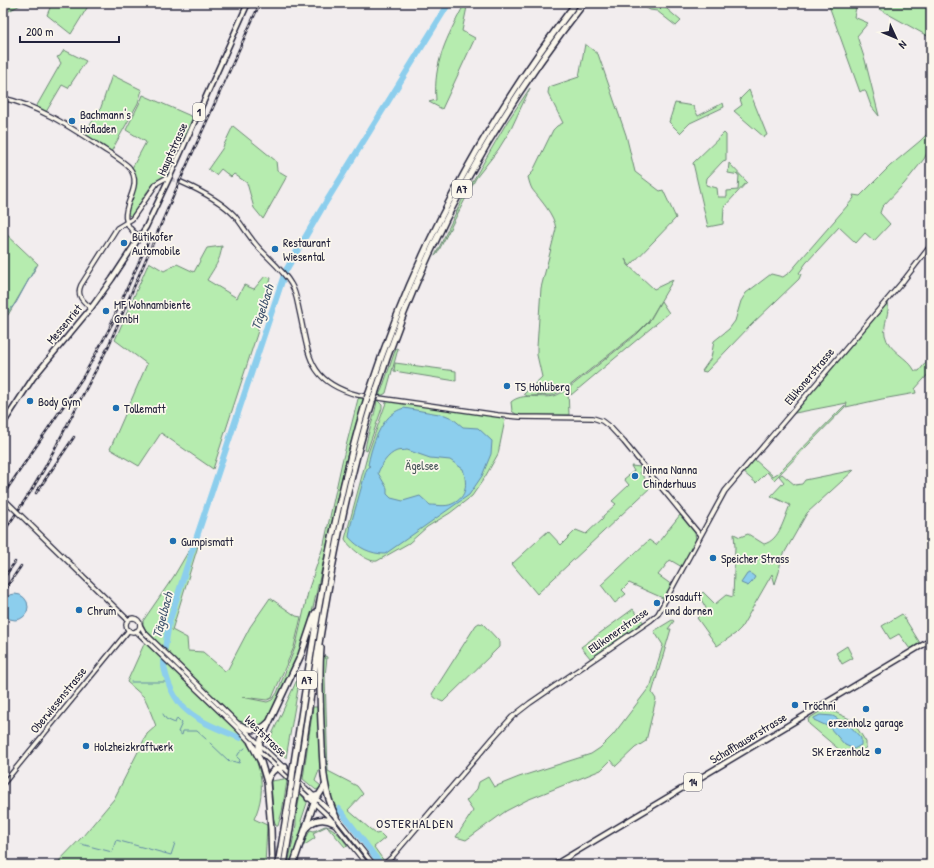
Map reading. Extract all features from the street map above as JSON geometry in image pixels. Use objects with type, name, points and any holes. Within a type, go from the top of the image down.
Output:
[{"type":"highway","name":"A7","points":[[278,865],[321,591],[343,487],[386,342],[409,285],[459,181],[489,129],[517,86],[576,3]]},
{"type":"highway","name":"A7","points":[[284,865],[323,618],[345,502],[371,396],[410,297],[430,252],[459,194],[482,152],[514,100],[550,47],[584,3]]},
{"type":"highway","name":"A7","points":[[259,750],[259,744],[304,648],[321,591]]},
{"type":"highway","name":"A7","points":[[323,618],[320,673],[325,786],[336,816]]},
{"type":"highway","name":"A7","points":[[240,725],[248,730],[258,729],[265,726],[272,717]]},
{"type":"highway","points":[[251,743],[262,765],[267,782],[272,865]]},
{"type":"highway","points":[[267,782],[270,772],[277,768],[285,767]]},
{"type":"highway","points":[[293,865],[313,803],[325,786]]},
{"type":"highway","points":[[308,798],[316,797]]},
{"type":"highway","points":[[305,828],[312,822],[319,820],[327,820],[334,823]]},
{"type":"main road","name":"Hauptstrasse","points":[[140,236],[154,211],[248,3]]},
{"type":"main road","name":"Messenriet","points":[[3,424],[33,377],[91,308],[140,236]]},
{"type":"main road","name":"Schaffhauserstrasse","points":[[554,865],[931,640]]},
{"type":"street","points":[[3,98],[22,103],[65,124],[130,167],[135,176],[135,184],[125,217],[132,231],[140,236]]},
{"type":"street","points":[[91,308],[79,296],[79,288],[117,228],[127,223],[134,217],[157,183],[166,178]]},
{"type":"street","points":[[181,182],[216,201],[228,210],[256,245],[284,274],[296,295],[309,355],[315,368],[328,382],[345,391],[358,394],[498,415],[526,417],[584,417],[602,421],[612,428],[700,535]]},
{"type":"street","name":"Ellikonerstrasse","points":[[386,864],[492,738],[512,717],[655,617],[725,491],[914,268],[931,244]]},
{"type":"street","name":"Weststrasse","points":[[3,499],[128,620],[135,618],[139,621],[144,632],[259,744],[336,816],[374,865]]},
{"type":"street","points":[[128,620],[126,625],[128,630],[132,632],[136,631],[140,625]]},
{"type":"street","name":"Oberwiesenstrasse","points":[[3,784],[128,630]]},
{"type":"street","name":"Weststrasse","points":[[136,631],[334,823],[367,865]]},
{"type":"green space","points":[[5,3],[24,3],[5,13]]},
{"type":"green space","points":[[52,3],[90,3],[71,34],[47,15]]},
{"type":"green space","points":[[638,3],[660,3],[681,21],[676,26],[657,11],[650,10]]},
{"type":"green space","points":[[828,3],[857,3],[854,17],[868,23],[857,36],[865,60],[879,116],[871,106],[866,92],[863,90],[860,92]]},
{"type":"green space","points":[[882,3],[921,3],[931,8],[931,38],[879,9]]},
{"type":"green space","points":[[464,5],[467,7],[462,31],[475,38],[442,109],[429,102],[436,100],[437,74],[442,51]]},
{"type":"green space","points":[[585,44],[598,54],[626,135],[635,172],[660,191],[663,190],[676,218],[630,266],[625,259],[628,265],[654,289],[673,280],[649,321],[638,332],[568,387],[554,395],[527,396],[524,394],[542,377],[537,355],[541,288],[556,229],[553,218],[532,189],[528,177],[532,173],[553,130],[563,123],[548,93],[549,87],[579,77]]},
{"type":"green space","points":[[64,50],[86,61],[68,88],[62,85],[46,112],[36,107],[61,63],[57,57],[60,56]]},
{"type":"green space","points":[[112,75],[142,90],[138,103],[111,152],[84,134],[100,110]]},
{"type":"green space","points":[[530,88],[511,129],[498,150],[476,178],[435,256],[463,198],[507,122]]},
{"type":"green space","points":[[749,90],[767,135],[764,137],[734,111],[742,105],[740,99]]},
{"type":"green space","points":[[143,95],[193,117],[167,176],[162,177],[152,185],[131,216],[127,213],[136,184],[135,173],[132,168],[146,142],[126,130]]},
{"type":"green space","points":[[675,103],[693,106],[698,116],[723,103],[724,107],[690,123],[680,133],[669,122]]},
{"type":"green space","points":[[233,126],[276,161],[277,170],[287,176],[263,219],[254,208],[247,183],[234,174],[231,177],[221,169],[216,175],[208,169],[222,149]]},
{"type":"green space","points":[[931,130],[931,145],[924,159],[904,184],[882,207],[880,213],[890,224],[874,241],[865,233],[856,243],[839,227],[806,263],[799,273],[801,274],[799,279],[751,325],[706,372],[702,371],[711,358],[714,341],[729,329],[735,321],[741,301],[746,293],[771,274],[783,277],[790,272],[854,198],[853,195],[860,196],[890,166]]},
{"type":"green space","points":[[724,133],[726,135],[726,160],[723,161],[707,178],[706,185],[717,188],[718,197],[727,197],[727,191],[738,190],[739,175],[728,173],[729,163],[747,182],[724,207],[723,224],[708,227],[693,163]]},
{"type":"green space","points":[[3,231],[38,264],[8,315],[3,318]]},
{"type":"green space","points":[[222,246],[218,261],[207,280],[237,298],[244,285],[254,289],[265,276],[271,278],[257,334],[213,469],[161,433],[139,466],[110,449],[147,364],[115,340],[149,262],[164,271],[177,264],[194,272],[207,248]]},
{"type":"green space","points":[[661,301],[669,313],[571,395],[570,387],[637,334],[649,322]]},
{"type":"green space","points":[[888,301],[885,335],[890,345],[912,366],[915,371],[919,371],[931,356],[931,371],[915,389],[916,393],[846,407],[847,403],[795,413],[791,412]]},
{"type":"green space","points":[[396,348],[398,349],[386,393],[379,395],[382,389]]},
{"type":"green space","points":[[395,363],[456,371],[456,381],[394,371]]},
{"type":"green space","points":[[568,389],[569,415],[517,415],[512,411],[511,402],[521,397],[554,396]]},
{"type":"green space","points":[[359,398],[364,398],[346,460],[309,626],[302,648],[267,721],[262,726],[253,729],[242,724],[146,631],[143,621],[174,576],[188,552],[198,546],[172,630],[187,638],[188,651],[203,652],[225,671],[228,669],[250,627],[270,598],[296,616],[301,617],[294,647],[272,698],[267,700],[242,697],[267,702],[272,700],[277,693],[296,645],[309,588],[324,544],[342,462]]},
{"type":"green space","points":[[377,400],[382,405],[382,408],[367,451],[365,450],[366,444],[375,413]]},
{"type":"green space","name":"Ägelsee","points":[[387,400],[495,416],[505,420],[498,454],[472,496],[450,513],[427,527],[409,543],[377,561],[373,561],[359,554],[345,539],[368,453]]},
{"type":"green space","points":[[845,405],[845,407],[774,480],[767,472],[756,483],[743,472],[754,459],[773,476],[778,473]]},
{"type":"green space","points":[[631,466],[641,467],[640,473],[652,486],[537,594],[512,564],[548,531],[561,545],[576,530],[586,534],[616,504],[612,501],[629,485],[624,479],[634,471]]},
{"type":"green space","points":[[854,470],[807,513],[781,559],[775,584],[772,574],[741,628],[717,646],[697,618],[706,608],[699,596],[703,592],[715,604],[726,595],[733,597],[735,547],[734,534],[740,537],[748,534],[764,544],[769,542],[778,533],[790,505],[771,496],[784,482],[779,476],[782,474],[795,485],[802,484],[805,480]]},
{"type":"green space","points":[[680,515],[695,533],[696,540],[682,567],[670,560],[658,575],[672,585],[665,599],[629,583],[622,590],[626,594],[615,603],[601,585],[649,540],[656,545]]},
{"type":"green space","points":[[633,609],[644,623],[591,659],[581,647]]},
{"type":"green space","points":[[902,614],[920,643],[910,649],[899,634],[890,639],[882,626]]},
{"type":"green space","points":[[672,620],[674,621],[668,629],[671,629],[652,693],[656,699],[646,741],[635,748],[616,766],[611,760],[601,770],[527,800],[506,811],[466,840],[456,837],[473,811],[466,801],[477,789],[479,782],[488,777],[494,787],[519,777],[591,754],[600,748],[613,735],[651,685],[663,645],[654,631]]},
{"type":"green space","points":[[479,623],[483,624],[499,641],[499,647],[443,702],[438,700],[432,694],[476,625]]},
{"type":"green space","points":[[145,642],[237,731],[251,751],[260,772],[261,784],[259,807],[254,819],[267,825],[265,865],[55,865],[83,836],[114,799],[147,734],[156,726],[144,697],[127,682]]},
{"type":"green space","points":[[847,646],[853,658],[842,664],[836,653]]},
{"type":"green space","points":[[323,655],[327,657],[325,676],[328,771],[357,786],[363,794],[348,810],[376,834],[380,833],[385,838],[374,847],[384,861],[378,863],[336,811],[329,791],[323,730]]},
{"type":"green space","points":[[301,671],[286,758],[269,741]]},
{"type":"green space","points":[[313,707],[318,707],[320,768],[315,781],[321,786],[321,788],[316,790],[303,779]]},
{"type":"green space","points":[[826,708],[852,720],[866,742],[866,747],[859,755],[851,750],[842,752],[809,724],[808,719]]},
{"type":"green space","points":[[284,779],[287,781],[282,812],[278,826],[276,826],[273,817],[271,781]]},
{"type":"green space","points":[[300,794],[307,801],[307,803],[301,821],[303,825],[291,865],[288,865],[296,825]]},
{"type":"green space","points":[[325,826],[313,833],[315,838],[303,846],[310,830],[314,831]]},
{"type":"green space","points":[[328,827],[335,831],[348,846],[345,847]]},
{"type":"water","name":"Ägelsee","points":[[404,408],[445,415],[452,418],[463,427],[478,428],[492,441],[491,454],[482,476],[469,495],[385,554],[375,553],[365,550],[349,537],[351,524],[366,471],[370,466],[368,465],[369,458],[380,429],[389,416]],"holes":[[[407,450],[430,458],[450,460],[463,469],[465,489],[461,498],[452,504],[441,506],[430,505],[420,496],[403,501],[391,498],[387,494],[387,488],[378,473],[388,457],[394,452]]]},
{"type":"water","points":[[750,573],[755,577],[752,582],[748,586],[741,583],[747,574]]},
{"type":"water","points":[[15,594],[24,598],[28,607],[24,616],[15,620],[6,616],[2,607],[6,598]]},
{"type":"water","points":[[820,715],[833,716],[851,727],[861,738],[861,745],[854,749],[845,745],[829,727],[814,720],[814,718]]},
{"type":"waterway","name":"Tägelbach","points":[[165,648],[169,623],[186,569],[285,272],[321,210],[449,3]]},
{"type":"waterway","points":[[3,317],[16,303],[36,266]]},
{"type":"waterway","name":"Tägelbach","points":[[163,661],[172,692],[188,712],[211,726],[240,738]]},
{"type":"waterway","points":[[131,682],[168,682]]},
{"type":"waterway","points":[[163,714],[166,719],[175,723],[177,718],[182,723],[178,732],[182,735],[183,731],[197,731],[206,739]]},
{"type":"waterway","points":[[210,743],[230,762],[232,761],[239,763],[240,760],[237,757],[245,748]]},
{"type":"waterway","name":"Tägelbach","points":[[339,809],[380,863]]},
{"type":"waterway","points":[[81,844],[112,852],[116,840],[171,855],[175,843]]},
{"type":"tunnel","points":[[167,178],[181,182]]},
{"type":"railway","points":[[3,533],[44,469],[108,347],[178,185],[260,3]]},
{"type":"railway","points":[[110,326],[148,242]]},
{"type":"railway","points":[[3,495],[83,377],[113,322]]},
{"type":"railway","points":[[36,493],[74,437]]},
{"type":"railway","points":[[3,579],[15,562]]},
{"type":"railway","points":[[3,592],[21,566]]},
{"type":"place","name":"Bachmann's Hofladen","points":[[72,121]]},
{"type":"place","name":"Bütikofer Automobile","points":[[124,243]]},
{"type":"place","name":"Restaurant Wiesental","points":[[275,249]]},
{"type":"place","name":"MF Wohnambiente GmbH","points":[[106,311]]},
{"type":"place","name":"TS Hohliberg","points":[[507,386]]},
{"type":"place","name":"Body Gym","points":[[30,401]]},
{"type":"place","name":"Tollematt","points":[[116,408]]},
{"type":"place","name":"Ninna Nanna Chinderhuus","points":[[635,476]]},
{"type":"place","name":"Gumpismatt","points":[[173,541]]},
{"type":"place","name":"Speicher Strass","points":[[713,558]]},
{"type":"place","name":"rosaduft und dornen","points":[[657,603]]},
{"type":"place","name":"Chrum","points":[[79,610]]},
{"type":"place","name":"Tröchni","points":[[795,705]]},
{"type":"place","name":"erzenholz garage","points":[[866,709]]},
{"type":"place","name":"Holzheizkraftwerk","points":[[86,746]]},
{"type":"place","name":"SK Erzenholz","points":[[878,751]]},
{"type":"district","name":"OSTERHALDEN","points":[[415,823]]}]
